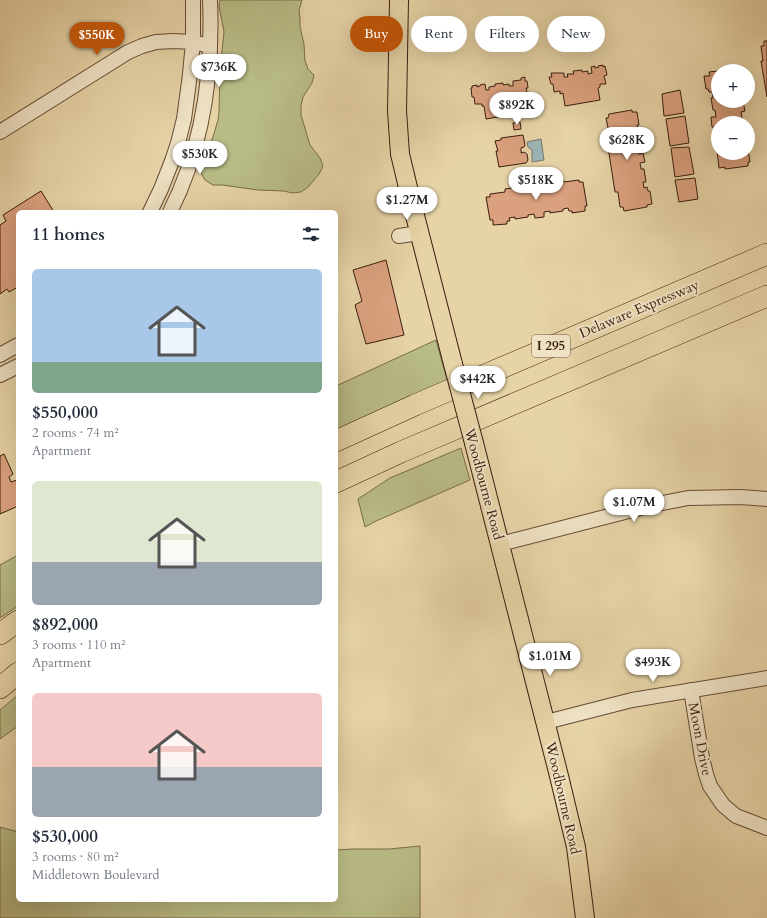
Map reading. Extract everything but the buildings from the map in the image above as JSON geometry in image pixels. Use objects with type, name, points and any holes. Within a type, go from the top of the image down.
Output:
[{"type":"highway","name":"Delaware Expressway","points":[[338,440],[422,402],[767,254]]},
{"type":"highway","points":[[338,481],[408,449],[767,296]]},
{"type":"highway","points":[[0,634],[16,623]]},
{"type":"highway","points":[[0,680],[16,669]]},
{"type":"highway","points":[[0,688],[16,675]]},
{"type":"main road","name":"Woodbourne Road","points":[[399,0],[397,111],[400,154],[556,763],[576,847],[585,918]]},
{"type":"street","points":[[151,210],[161,190],[178,143],[184,119],[193,42],[193,0]]},
{"type":"street","points":[[171,210],[188,171],[200,126],[207,80],[210,46],[210,0]]},
{"type":"street","points":[[0,132],[128,52],[142,46],[156,42],[172,41],[193,42],[210,46]]},
{"type":"street","points":[[399,236],[419,232]]},
{"type":"street","points":[[0,355],[16,346]]},
{"type":"street","points":[[0,375],[16,367]]},
{"type":"street","points":[[500,544],[652,505],[681,500],[717,497],[767,499]]},
{"type":"street","points":[[546,722],[632,700],[767,678]]},
{"type":"street","name":"Moon Drive","points":[[691,690],[702,758],[710,786],[723,805],[736,816],[767,828]]},
{"type":"green space","points":[[220,0],[302,0],[299,10],[305,61],[308,69],[314,75],[312,83],[303,97],[301,115],[310,145],[320,158],[323,166],[319,174],[308,187],[301,192],[292,193],[213,185],[205,180],[201,173],[204,156],[212,140],[219,112],[220,69],[224,32],[219,6]]},
{"type":"green space","points":[[436,340],[448,383],[338,430],[338,385]]},
{"type":"green space","points":[[461,448],[470,480],[365,527],[358,499],[390,478]]},
{"type":"green space","points":[[16,556],[16,607],[0,618],[0,565]]},
{"type":"green space","points":[[16,697],[16,727],[0,739],[0,710]]},
{"type":"green space","points":[[0,827],[16,831],[16,902],[338,902],[338,850],[389,849],[420,846],[420,918],[0,918]]},
{"type":"water","points":[[541,139],[544,160],[532,162],[532,150],[528,147],[527,142]]}]
